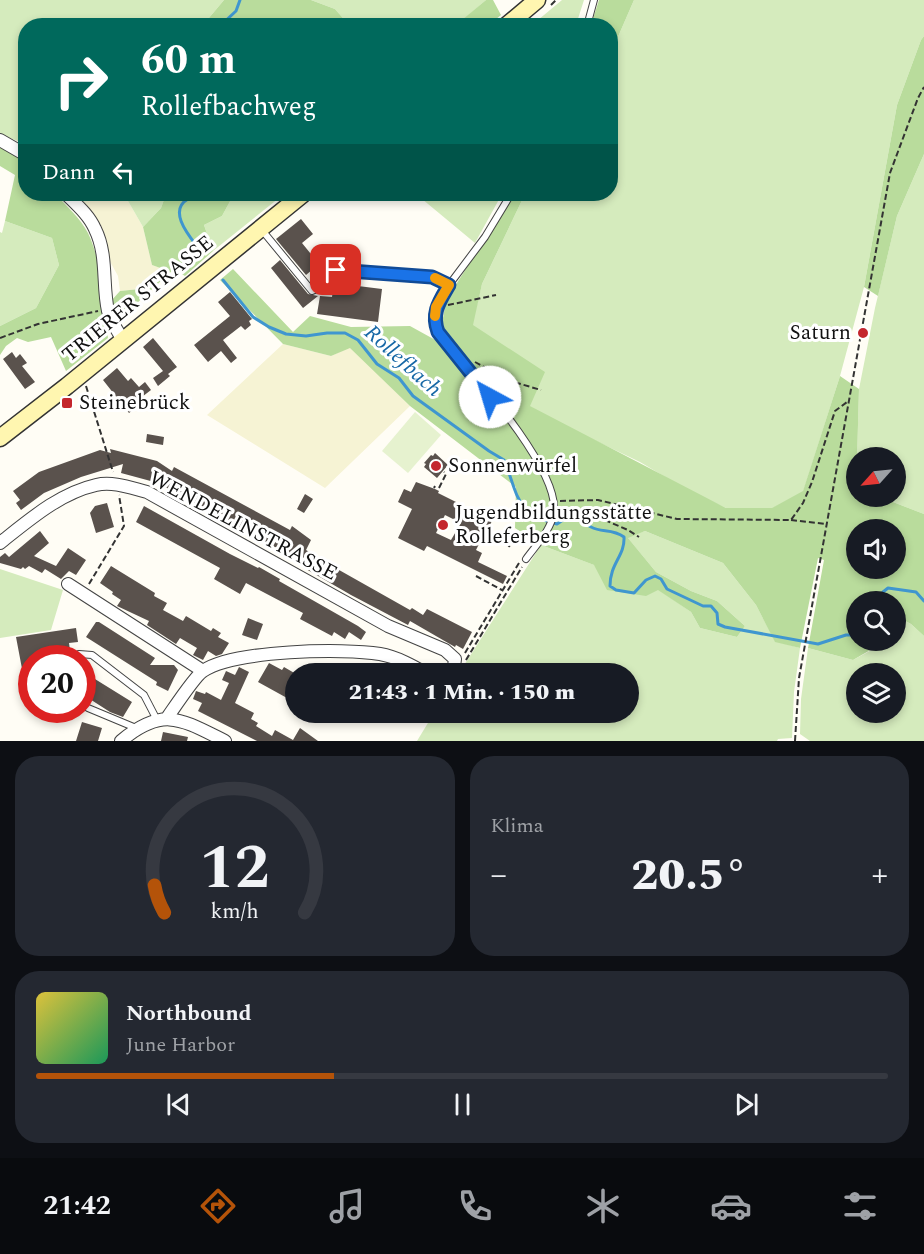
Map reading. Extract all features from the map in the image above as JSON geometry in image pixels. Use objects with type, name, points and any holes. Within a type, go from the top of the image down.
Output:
[{"type":"main road","points":[[516,18],[537,0]]},
{"type":"main road","name":"TRIERER STRASSE","points":[[0,438],[294,201]]},
{"type":"street","points":[[0,140],[18,150]]},
{"type":"street","points":[[73,201],[83,210],[95,228],[102,250],[108,309],[114,327],[123,340]]},
{"type":"street","name":"WENDELINSTRASSE","points":[[0,543],[59,499],[97,484],[117,484],[147,492],[388,626],[445,650],[452,663]]},
{"type":"street","points":[[68,584],[203,671]]},
{"type":"street","points":[[162,719],[203,671],[231,660],[274,653],[318,651],[381,654],[408,663]]},
{"type":"street","points":[[121,741],[136,728],[162,719],[185,722],[225,741]]},
{"type":"lane","points":[[589,18],[594,0]]},
{"type":"lane","points":[[508,201],[485,237],[449,285],[436,307],[434,321],[438,332],[525,439],[547,481],[553,508],[548,530],[526,559]]},
{"type":"lane","points":[[261,228],[312,291],[327,285],[336,270],[432,277],[449,285]]},
{"type":"lane","points":[[96,658],[144,695],[162,719]]},
{"type":"lane","points":[[96,711],[136,728]]},
{"type":"path","points":[[795,741],[799,678],[890,173],[924,87]]},
{"type":"path","points":[[436,307],[496,295]]},
{"type":"path","points":[[0,338],[38,324],[108,309]]},
{"type":"path","points":[[474,362],[507,380],[541,390]]},
{"type":"path","points":[[79,376],[87,389],[117,484],[124,526],[83,594]]},
{"type":"path","points":[[791,519],[803,503],[812,482],[835,411],[847,402]]},
{"type":"path","points":[[439,488],[446,474],[444,472]]},
{"type":"path","points":[[553,508],[562,500],[598,500],[677,519],[791,519],[826,524]]},
{"type":"path","points":[[553,508],[579,509],[639,537]]},
{"type":"path","points":[[490,534],[503,540],[510,547]]},
{"type":"path","points":[[460,663],[467,659],[476,646],[526,559]]},
{"type":"path","points":[[457,663],[520,561],[526,559]]},
{"type":"path","points":[[476,576],[502,590]]},
{"type":"shaded area","points":[[77,201],[128,201],[143,227],[152,265],[163,269],[140,289],[120,291],[118,276]]},
{"type":"shaded area","points":[[283,344],[331,356],[350,347],[410,406],[325,488],[207,415]]},
{"type":"green space","points":[[0,0],[224,0],[209,18],[18,18],[18,141],[0,134]]},
{"type":"green space","points":[[224,0],[311,0],[335,9],[343,18],[209,18]]},
{"type":"green space","points":[[311,0],[486,0],[465,18],[343,18],[335,9]]},
{"type":"green space","points":[[486,0],[493,0],[501,15],[497,18],[464,18]]},
{"type":"green space","points":[[562,0],[584,0],[578,18],[540,18]]},
{"type":"green space","points":[[599,0],[634,0],[618,37],[618,18],[593,18]]},
{"type":"green space","points":[[634,0],[924,0],[924,36],[897,105],[864,287],[840,376],[803,492],[773,508],[726,508],[529,406],[472,325],[482,284],[522,201],[618,201],[618,37]]},
{"type":"green space","points":[[924,36],[924,154],[897,216],[878,296],[864,287],[897,105]]},
{"type":"green space","points":[[0,142],[18,156],[18,201],[62,201],[85,228],[93,245],[102,284],[108,338],[66,371],[51,337],[28,342],[17,338],[6,346],[0,355],[0,326],[36,308],[59,265],[52,238],[5,221],[15,175],[0,166]]},
{"type":"green space","points":[[924,154],[924,514],[906,507],[906,447],[857,447],[859,389],[897,216]]},
{"type":"green space","points":[[128,201],[164,201],[161,208],[143,227]]},
{"type":"green space","points":[[164,201],[230,201],[222,216],[204,225],[213,251],[185,276],[174,269],[124,315],[112,312],[111,301],[120,291],[140,289],[163,269],[152,265],[143,227],[161,208]]},
{"type":"green space","points":[[230,201],[275,201],[213,251],[204,225],[222,216]]},
{"type":"green space","points":[[424,201],[498,201],[475,243]]},
{"type":"green space","points":[[510,201],[522,201],[482,284],[473,325],[545,372],[530,406],[726,508],[772,508],[803,491],[840,376],[859,389],[857,447],[846,447],[846,507],[906,507],[924,514],[924,636],[906,621],[906,591],[846,591],[846,651],[869,651],[853,660],[808,648],[824,560],[818,558],[800,648],[775,642],[756,605],[723,563],[645,531],[628,538],[656,572],[691,591],[717,601],[745,626],[737,637],[700,628],[691,612],[658,590],[646,596],[607,590],[594,565],[541,545],[515,528],[516,487],[410,406],[350,348],[331,356],[283,344],[220,280],[233,269],[293,332],[310,316],[351,327],[410,326],[439,342],[446,300]]},
{"type":"green space","points":[[5,221],[52,238],[59,265],[36,308],[0,326],[0,232],[2,233]]},
{"type":"green space","points":[[415,412],[441,435],[408,473],[382,451]]},
{"type":"green space","points":[[645,531],[723,563],[756,605],[775,641],[800,648],[794,692],[792,738],[777,741],[417,741],[428,723],[639,723],[639,663],[465,663],[541,545],[658,589],[691,612],[700,628],[737,637],[745,626],[717,601],[691,591],[656,572],[627,537]]},
{"type":"green space","points":[[0,569],[63,590],[51,630],[0,638]]},
{"type":"green space","points":[[906,621],[924,636],[924,741],[810,741],[800,734],[801,699],[808,648],[853,660],[870,651],[906,651]]},
{"type":"building","points":[[301,219],[313,234],[302,243],[319,264],[306,275],[276,239]]},
{"type":"building","points":[[280,260],[308,294],[318,296],[303,308],[271,268]]},
{"type":"building","points":[[334,283],[382,289],[378,322],[317,314],[320,296],[332,297]]},
{"type":"building","points":[[230,292],[252,319],[249,321],[251,325],[245,330],[241,326],[223,340],[237,358],[231,363],[221,351],[208,362],[194,345],[230,316],[218,302]]},
{"type":"building","points":[[153,338],[177,367],[158,386],[153,378],[163,371],[143,347]]},
{"type":"building","points":[[12,352],[16,358],[20,354],[27,363],[22,366],[35,382],[25,389],[3,359]]},
{"type":"building","points":[[117,368],[128,381],[131,378],[139,387],[145,382],[151,390],[134,403],[137,407],[129,413],[103,380]]},
{"type":"building","points":[[147,434],[164,437],[163,445],[146,442]]},
{"type":"building","points":[[110,449],[157,461],[172,471],[174,467],[290,530],[292,526],[311,540],[306,550],[332,566],[410,610],[412,608],[423,615],[427,609],[472,632],[463,649],[456,645],[455,647],[410,621],[408,625],[351,595],[306,569],[300,561],[158,483],[121,473],[123,464],[81,477],[44,493],[21,510],[16,503],[20,500],[13,491],[39,472],[100,450],[111,453]]},
{"type":"building","name":"Sonnenwürfel","points":[[435,453],[448,465],[437,478],[424,467],[426,464],[424,463]]},
{"type":"building","points":[[416,482],[439,491],[438,493],[492,520],[487,535],[484,534],[476,550],[482,553],[478,562],[507,576],[503,584],[427,546],[424,551],[398,538],[412,509],[398,502],[404,489],[411,492]],"holes":[[[445,515],[461,523],[451,540],[436,533]]]},
{"type":"building","points":[[305,494],[313,499],[304,513],[297,509]]},
{"type":"building","points":[[107,503],[114,527],[96,533],[90,513],[95,506]]},
{"type":"building","points":[[144,506],[230,554],[259,567],[366,632],[361,640],[349,632],[345,639],[334,632],[332,636],[300,619],[303,613],[246,583],[240,594],[214,579],[220,568],[136,522]]},
{"type":"building","points":[[40,531],[49,543],[34,556],[56,566],[68,548],[86,560],[76,575],[69,571],[61,579],[45,569],[42,573],[29,566],[21,569],[0,563],[0,557],[5,553],[9,557]]},
{"type":"building","points":[[111,566],[167,603],[163,610],[183,621],[186,616],[211,631],[213,628],[221,633],[218,637],[229,643],[222,654],[216,656],[208,651],[203,660],[193,655],[197,648],[180,638],[176,644],[147,625],[149,621],[117,606],[121,600],[100,583]]},
{"type":"building","points":[[248,618],[263,624],[257,640],[242,635]]},
{"type":"building","points":[[96,622],[155,658],[150,665],[174,665],[178,670],[168,691],[86,637]]},
{"type":"building","points":[[76,628],[78,642],[69,643],[69,645],[18,645],[18,648],[16,637]]},
{"type":"building","points":[[269,663],[282,670],[284,667],[285,697],[258,682]]},
{"type":"building","points":[[239,667],[249,672],[235,703],[254,713],[251,719],[258,723],[256,726],[272,736],[275,730],[293,740],[300,728],[318,741],[257,741],[198,711],[202,703],[193,699],[196,691],[205,694],[206,692],[221,700],[229,683],[222,680],[226,671],[235,675]]},
{"type":"building","points":[[96,680],[132,702],[123,717],[96,703]]},
{"type":"building","points":[[82,723],[102,728],[98,741],[76,741]]},
{"type":"building","points":[[163,732],[188,737],[187,741],[161,741]]},
{"type":"waterway","points":[[229,18],[236,11],[240,0]]},
{"type":"waterway","points":[[186,201],[182,204],[180,217],[182,224],[199,249]]},
{"type":"waterway","name":"Rollefbach","points":[[223,280],[253,317],[269,327],[286,334],[306,336],[345,333],[358,340],[377,364],[399,378],[413,396],[504,460],[520,501],[533,514],[557,524],[575,515],[591,527],[615,532],[624,537],[624,544],[612,571],[610,586],[616,590],[634,593],[646,580],[655,576],[661,579],[667,589],[703,606],[711,606],[717,613],[718,624],[725,627],[818,644],[846,635]]},
{"type":"waterway","name":"Rollefbach","points":[[884,591],[888,588],[916,592],[924,601]]},
{"type":"slow traffic","points":[[435,278],[449,285],[436,307],[435,316]]},
{"type":"place","name":"Saturn","points":[[863,333]]},
{"type":"place","name":"Steinebrück","points":[[67,403]]},
{"type":"place","name":"Sonnenwürfel","points":[[436,466]]},
{"type":"place","name":"Jugendbildungsstätte Rolleferberg","points":[[443,525]]},
{"type":"route","points":[[336,270],[432,277],[449,285],[436,307],[434,321],[438,332],[490,397]]}]
